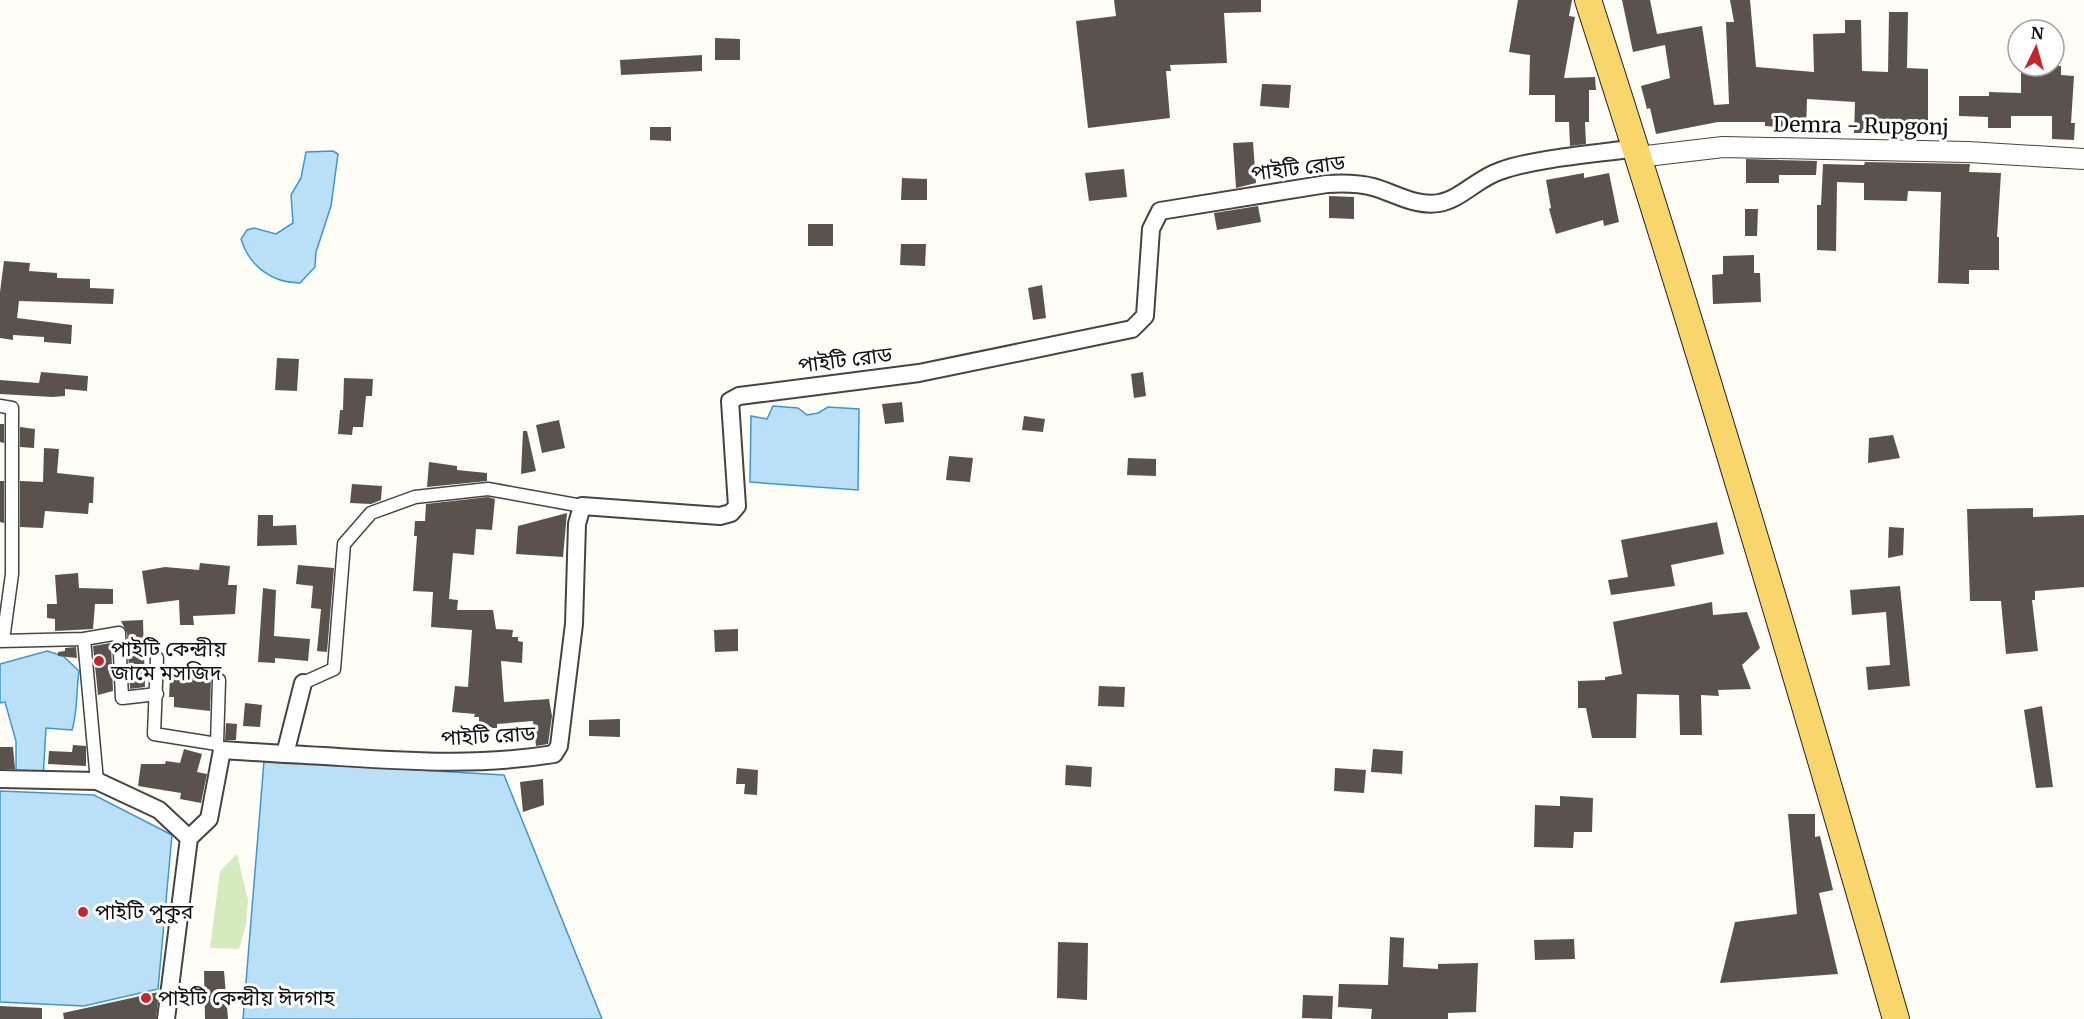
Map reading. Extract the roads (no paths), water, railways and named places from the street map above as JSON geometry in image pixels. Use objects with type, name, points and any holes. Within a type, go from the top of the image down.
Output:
[{"type":"main road","points":[[1588,0],[1637,152],[1840,823],[1896,1019]]},
{"type":"street","name":"Demra - Rupgonj","points":[[1637,152],[1723,147],[1979,152],[2084,159]]},
{"type":"street","name":"পাইটি রোড","points":[[285,754],[457,763],[525,759],[554,754],[559,746],[574,624],[577,524],[582,506],[720,516],[731,513],[737,506],[730,401],[739,396],[919,373],[1132,329],[1145,316],[1151,229],[1160,211],[1327,184],[1353,183],[1411,201],[1440,203],[1450,200],[1481,178],[1502,170],[1637,152]]},
{"type":"street","points":[[0,406],[12,408],[12,574],[2,641],[84,639],[119,633],[122,698],[157,694]]},
{"type":"street","points":[[157,658],[154,734],[219,747],[285,754],[303,683],[334,669],[344,544],[371,513],[415,497],[488,489],[582,506]]},
{"type":"street","points":[[84,639],[98,781]]},
{"type":"street","points":[[166,1019],[189,838],[209,819],[219,747],[219,680]]},
{"type":"street","points":[[0,779],[98,781],[159,810],[189,838]]},
{"type":"water","points":[[333,151],[338,154],[331,206],[316,252],[315,267],[300,283],[271,276],[256,265],[241,239],[247,230],[254,228],[276,234],[293,223],[291,195],[301,178],[306,152]]},
{"type":"water","points":[[773,406],[798,408],[807,415],[818,413],[828,407],[859,409],[858,490],[750,482],[751,416],[767,419]]},
{"type":"water","points":[[47,651],[63,656],[79,671],[74,723],[72,730],[46,728],[43,779],[16,779],[16,741],[5,702],[0,703],[0,664]]},
{"type":"water","points":[[264,761],[504,775],[602,1019],[243,1019]]},
{"type":"water","name":"পাইটি পুকুর","points":[[0,791],[94,795],[172,835],[158,989],[84,1006],[0,1002]]},
{"type":"place","name":"পাইটি কেন্দ্রীয় জামে মসজিদ","points":[[99,661]]},
{"type":"place","name":"পাইটি পুকুর","points":[[83,912]]},
{"type":"place","name":"পাইটি কেন্দ্রীয় ঈদগাহ","points":[[146,998]]}]
